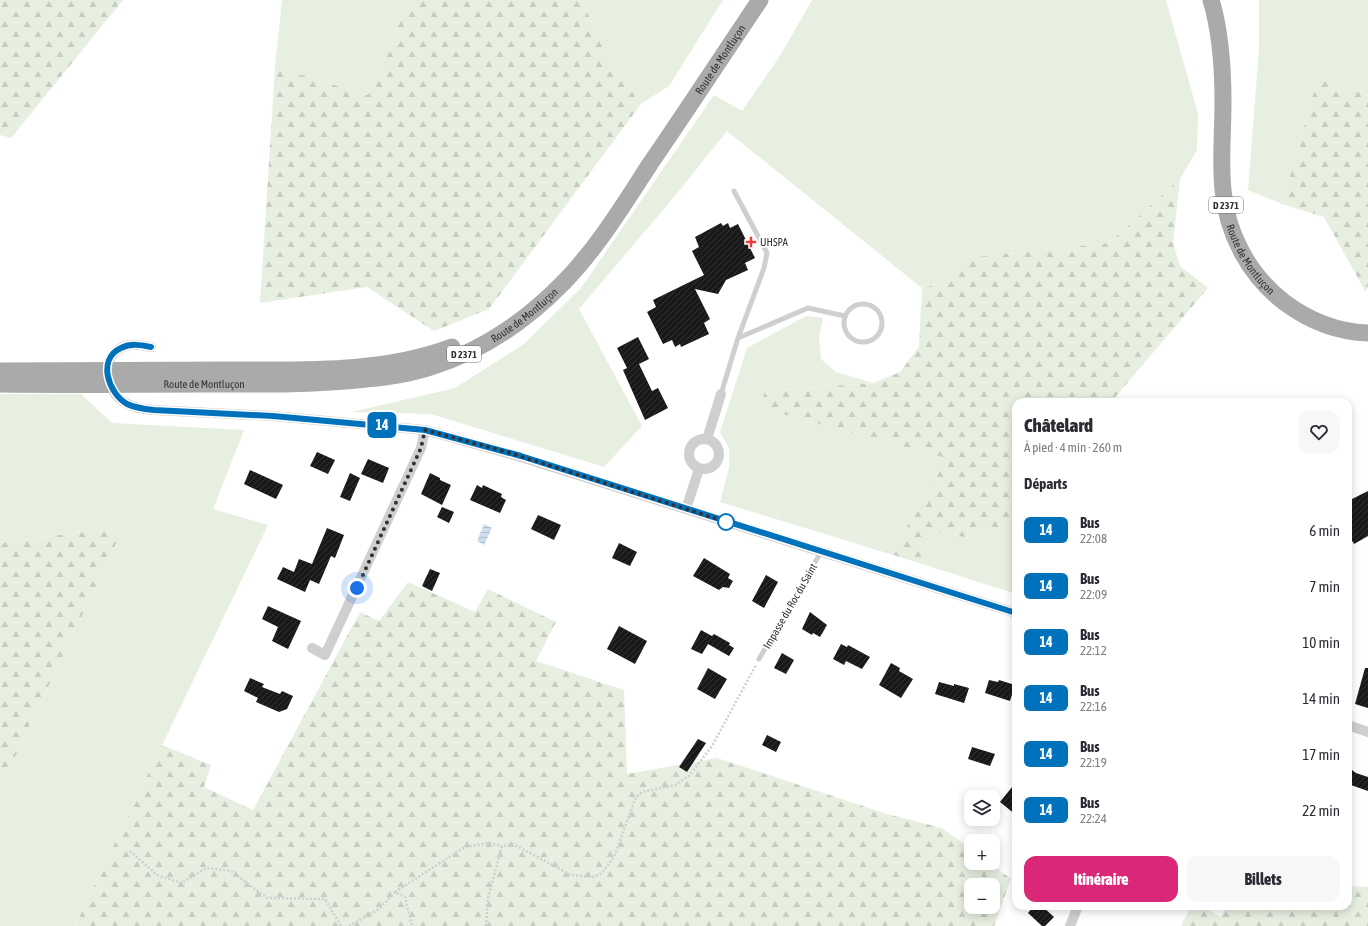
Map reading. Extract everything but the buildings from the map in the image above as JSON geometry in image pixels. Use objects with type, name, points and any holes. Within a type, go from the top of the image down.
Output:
[{"type":"main road","name":"Route de Montluçon","points":[[0,384],[108,377],[317,369],[389,364],[439,352],[461,344],[500,324],[537,295],[567,265],[584,245],[610,209],[749,0]]},
{"type":"main road","name":"Route de Montluçon","points":[[0,372],[282,384],[315,383],[370,379],[429,368],[459,356],[499,336],[524,318],[565,281],[587,256],[630,196],[760,0]]},
{"type":"main road","name":"Route de Montluçon","points":[[1211,0],[1217,26],[1222,65],[1223,191],[1230,223],[1239,247],[1249,265],[1262,282],[1293,309],[1322,324],[1343,330],[1368,333]]},
{"type":"main road","name":"Route de Montluçon","points":[[1221,0],[1228,33],[1231,70],[1232,189],[1237,214],[1245,238],[1255,257],[1267,274],[1304,305],[1328,316],[1368,325]]},
{"type":"street","points":[[151,347],[131,345],[120,348],[111,357],[108,377],[113,392],[120,400],[129,405],[141,408],[280,416],[425,430],[493,448],[1012,612]]},
{"type":"street","points":[[707,439],[721,394]]},
{"type":"street","points":[[312,648],[325,655],[421,448],[425,430]]},
{"type":"street","points":[[707,439],[712,441],[718,448],[719,458],[714,467],[704,470],[699,469],[689,458],[690,448],[697,441],[707,439]]},
{"type":"street","points":[[686,509],[699,469]]},
{"type":"street","points":[[1352,726],[1368,732]]},
{"type":"street","points":[[1070,926],[1076,910]]},
{"type":"lane","points":[[721,394],[738,338],[764,268],[767,253],[734,191]]},
{"type":"lane","points":[[865,303],[871,305],[876,308],[880,314],[882,320],[880,332],[870,341],[858,341],[852,339],[844,328],[843,322],[845,316],[848,310],[853,306],[865,303]]},
{"type":"lane","points":[[738,338],[808,308],[845,316]]},
{"type":"lane","name":"Impasse du Roc du Saint","points":[[759,659],[821,552]]},
{"type":"path","points":[[349,926],[379,909],[395,892],[465,847],[489,843],[502,846],[513,844],[571,875],[594,877],[602,873],[614,857],[636,797],[642,792],[675,785],[689,776],[712,746],[759,659]]},
{"type":"path","points":[[486,926],[488,898],[502,846]]},
{"type":"path","points":[[130,851],[157,875],[182,883],[206,868],[225,870],[231,871],[267,898],[325,899],[341,926]]},
{"type":"path","points":[[395,892],[405,897],[412,926]]},
{"type":"green space","points":[[0,0],[123,0],[11,138],[0,135]]},
{"type":"green space","points":[[282,0],[406,0],[393,43],[368,95],[275,67]]},
{"type":"green space","points":[[406,0],[582,0],[607,58],[641,104],[489,309],[434,331],[367,287],[260,303],[275,67],[368,95],[393,43]]},
{"type":"green space","points":[[582,0],[723,0],[669,86],[641,104],[607,58]]},
{"type":"green space","points":[[812,0],[1166,0],[1198,114],[1197,150],[1180,179],[1109,243],[959,259],[958,279],[922,288],[727,131],[674,197],[579,309],[642,426],[604,467],[431,414],[352,412],[455,388],[524,344],[581,288],[714,95],[742,111],[780,56]]},
{"type":"green space","points":[[1259,0],[1368,0],[1368,95],[1318,78],[1282,204],[1248,190],[1259,49]]},
{"type":"green space","points":[[1318,78],[1368,95],[1368,288],[1365,291],[1324,217],[1282,204]]},
{"type":"green space","points":[[1180,179],[1173,243],[1180,266],[1208,288],[1114,398],[1012,398],[1012,531],[990,528],[964,537],[932,531],[919,563],[890,554],[937,477],[942,457],[760,408],[765,391],[873,383],[900,372],[919,347],[922,288],[958,279],[958,259],[1109,243]]},
{"type":"green space","points":[[806,316],[823,318],[819,337],[821,359],[836,372],[873,383],[765,391],[760,408],[943,457],[937,477],[890,554],[720,502],[729,468],[729,448],[720,432],[747,348]]},
{"type":"green space","points":[[0,394],[81,394],[112,423],[244,430],[213,509],[268,525],[75,926],[0,926],[0,776],[14,759],[121,533],[97,530],[0,543]]},
{"type":"green space","points":[[990,528],[1012,531],[1012,593],[919,563],[932,531],[964,537]]},
{"type":"green space","points":[[97,530],[121,533],[14,759],[0,776],[0,543]]},
{"type":"green space","points":[[408,582],[475,612],[488,589],[556,622],[536,661],[624,690],[627,774],[717,758],[887,814],[942,828],[964,844],[964,870],[999,870],[1011,879],[1000,909],[1000,878],[964,878],[964,914],[998,914],[994,926],[75,926],[162,745],[211,765],[204,787],[253,810],[360,612],[379,621]]},
{"type":"green space","points":[[1352,886],[1368,887],[1368,926],[1181,926],[1189,910],[1209,910],[1221,917],[1225,910],[1352,910]]},
{"type":"water","points":[[484,524],[492,528],[484,545],[477,541]]},
{"type":"bus line","name":"14","points":[[151,347],[131,345],[120,348],[113,354],[107,366],[109,384],[113,392],[120,400],[135,407],[154,410],[312,419],[425,430],[521,456],[835,557],[1012,612]]},
{"type":"place","name":"UHSPA","points":[[751,242]]},
{"type":"route","points":[[357,588],[421,448],[425,430],[507,452],[730,523],[726,522]]}]
